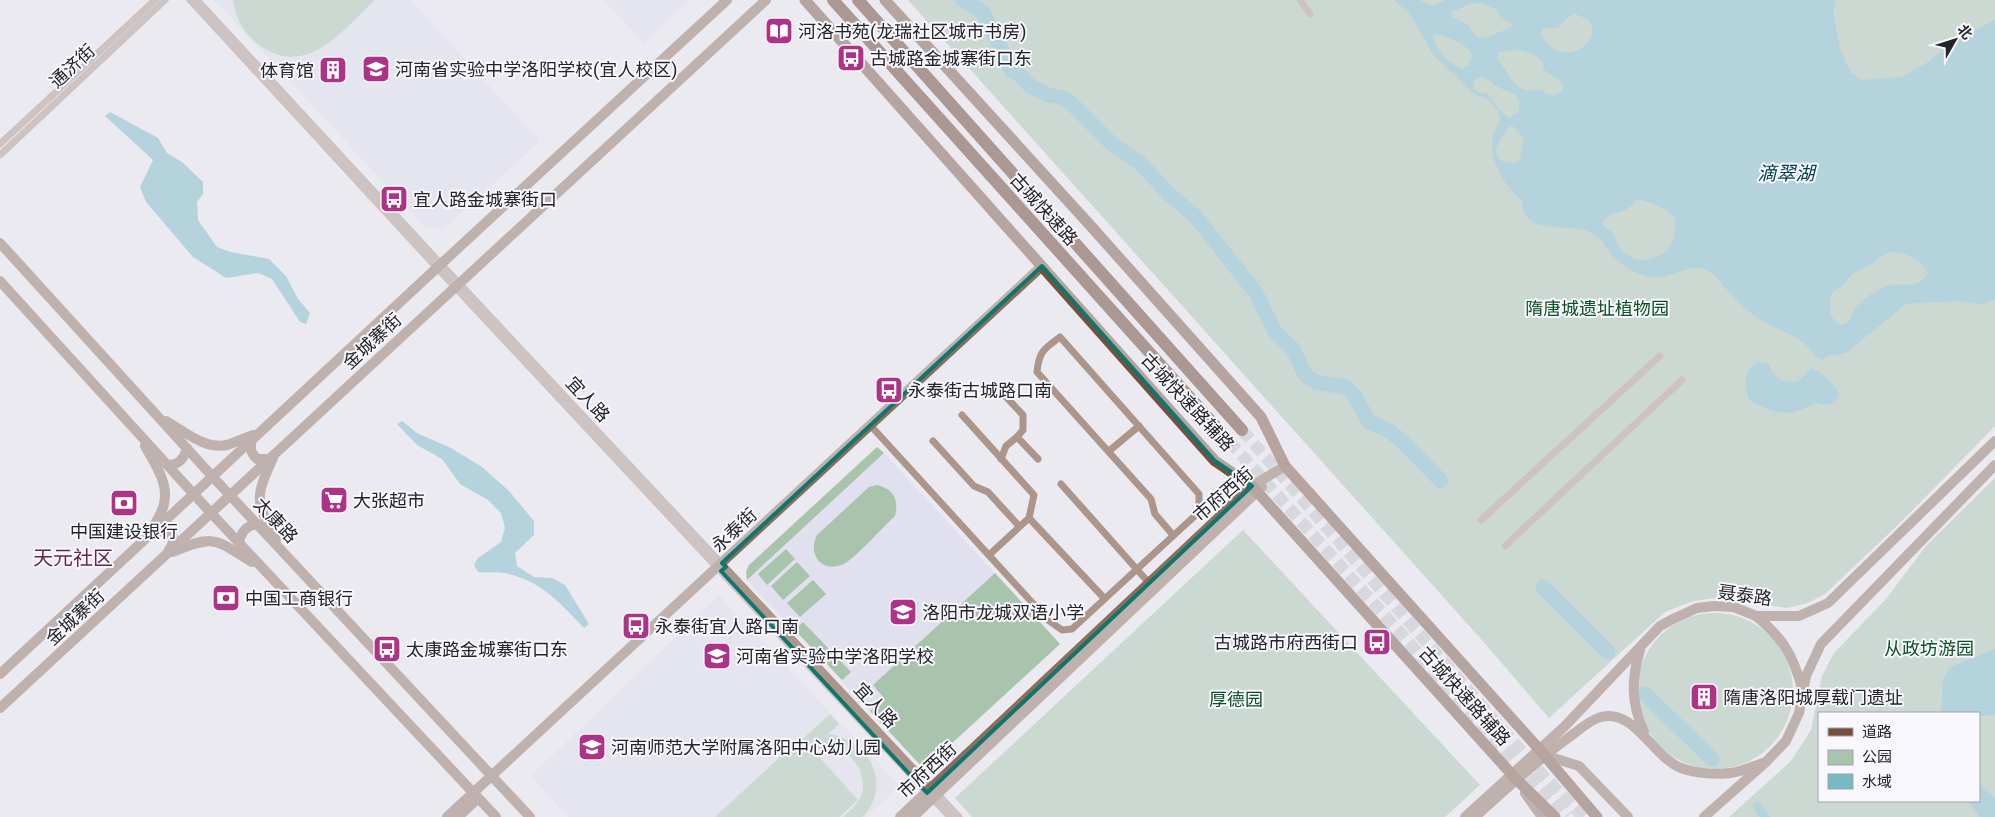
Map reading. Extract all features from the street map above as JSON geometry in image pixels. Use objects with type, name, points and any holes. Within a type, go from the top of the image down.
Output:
[{"type":"highway","name":"古城快速路","points":[[833,0],[1229,441]]},
{"type":"highway","name":"古城快速路","points":[[858,0],[1242,430]]},
{"type":"main road","name":"金城寨街","points":[[0,674],[728,0]]},
{"type":"main road","name":"金城寨街","points":[[0,708],[766,0]]},
{"type":"main road","name":"古城快速路辅路","points":[[805,0],[1215,461],[1255,489],[1514,776],[1555,817]]},
{"type":"main road","name":"古城快速路辅路","points":[[885,0],[1089,224],[1261,417],[1285,466],[1542,752],[1597,817]]},
{"type":"main road","name":"太康路","points":[[0,243],[212,476],[530,817]]},
{"type":"main road","name":"永泰街","points":[[447,817],[476,795],[1043,268]]},
{"type":"main road","points":[[0,281],[194,494],[496,817]]},
{"type":"main road","points":[[156,415],[200,441],[213,446],[226,445],[256,436]]},
{"type":"main road","points":[[136,430],[161,476],[165,491],[164,506],[149,535]]},
{"type":"main road","points":[[256,436],[250,449],[252,454],[257,459],[272,456]]},
{"type":"main road","name":"聂泰路","points":[[1542,752],[1660,626],[1697,608],[1714,606],[1734,607],[1756,616],[1799,616],[1828,604],[1995,441]]},
{"type":"main road","points":[[168,465],[175,465],[184,457],[187,448]]},
{"type":"main road","points":[[272,456],[258,497],[262,512],[282,551]]},
{"type":"main road","points":[[1704,817],[1766,762],[1786,741],[1799,713],[1806,676],[1820,644],[1938,521],[1995,465]]},
{"type":"main road","name":"市府西街","points":[[913,817],[933,793],[1150,583],[1255,489],[1285,466]]},
{"type":"main road","name":"市府西街","points":[[900,817],[933,793],[1255,489]]},
{"type":"main road","points":[[239,542],[241,532],[249,526],[257,524]]},
{"type":"main road","points":[[149,535],[163,530],[173,536],[173,544],[167,554]]},
{"type":"main road","points":[[167,554],[198,541],[212,540],[223,544],[264,569]]},
{"type":"main road","points":[[1756,616],[1770,627],[1786,647],[1797,669],[1803,691]]},
{"type":"main road","points":[[1642,646],[1634,670],[1633,692],[1637,718],[1648,742]]},
{"type":"main road","points":[[1465,817],[1542,752],[1601,717],[1615,717],[1632,724],[1666,759],[1681,768],[1706,773],[1731,773],[1766,762]]},
{"type":"main road","points":[[1542,752],[1580,766],[1628,817]]},
{"type":"main road","points":[[1476,817],[1514,776]]},
{"type":"main road","points":[[1514,776],[1542,817]]},
{"type":"main road","name":"永泰街","points":[[458,817],[476,795]]},
{"type":"street","name":"通济街","points":[[0,144],[155,0]]},
{"type":"street","name":"通济街","points":[[0,155],[165,0]]},
{"type":"street","name":"宜人路","points":[[190,0],[933,793],[959,817]]},
{"type":"street","name":"宜人路","points":[[197,0],[439,266]]},
{"type":"street","points":[[1300,0],[1310,14]]},
{"type":"street","points":[[872,428],[1048,620],[1062,630],[1072,629],[1199,512],[1199,494],[1060,337],[1046,348],[1038,358],[1036,372],[1151,499],[1155,514],[1173,535]]},
{"type":"street","points":[[1480,520],[1660,356]]},
{"type":"street","points":[[1505,546],[1682,380]]},
{"type":"street","points":[[994,384],[1023,415],[1023,430],[1006,446],[1001,459]]},
{"type":"street","points":[[962,415],[1034,495],[1030,518],[989,555]]},
{"type":"street","points":[[1108,451],[1138,426]]},
{"type":"street","points":[[1017,437],[1038,459]]},
{"type":"street","points":[[933,441],[974,486],[988,492],[1019,526]]},
{"type":"street","points":[[1061,484],[1150,583]]},
{"type":"street","points":[[1030,518],[1104,598]]},
{"type":"street","name":"宜人路","points":[[933,793],[950,817]]},
{"type":"highlighted area","points":[[1042,266],[1215,461],[1252,486],[927,793],[721,571],[726,567],[722,563]]},
{"type":"shaded area","name":"河南省实验中学洛阳学校(宜人校区)","points":[[214,0],[411,0],[540,141],[447,226],[440,229],[425,227]]},
{"type":"shaded area","points":[[604,0],[689,0],[644,43]]},
{"type":"shaded area","name":"洛阳市龙城双语小学","points":[[884,453],[1060,644],[924,769],[747,580]]},
{"type":"shaded area","name":"河南省实验中学洛阳学校","points":[[719,595],[900,786],[866,817],[568,817],[531,776]]},
{"type":"green space","points":[[233,0],[375,0],[350,25],[323,47],[308,54],[293,57],[276,54],[254,41],[238,20]]},
{"type":"green space","name":"隋唐城遗址植物园","points":[[908,0],[1995,0],[1995,426],[1899,524],[1825,594],[1808,603],[1787,608],[1716,598],[1693,601],[1665,612],[1549,718],[1481,639]]},
{"type":"green space","points":[[877,447],[884,453],[747,580],[746,572],[749,565]]},
{"type":"green space","name":"从政坊游园","points":[[1995,478],[1995,817],[1729,817],[1791,761],[1811,730],[1822,676],[1834,653],[1886,599],[1926,546]]},
{"type":"green space","points":[[877,485],[888,489],[894,496],[896,500],[895,516],[847,562],[832,567],[821,563],[814,551],[817,535],[869,487]]},
{"type":"green space","name":"厚德园","points":[[1243,530],[1480,785],[1445,817],[972,817],[955,798]]},
{"type":"green space","points":[[786,549],[795,559],[767,585],[758,574]]},
{"type":"green space","points":[[797,562],[810,576],[783,600],[771,586]]},
{"type":"green space","points":[[995,573],[1060,644],[924,769],[870,711],[884,698],[873,685]]},
{"type":"green space","points":[[813,580],[826,594],[800,617],[787,603]]},
{"type":"green space","points":[[1707,613],[1723,613],[1738,616],[1752,622],[1775,641],[1784,654],[1790,668],[1793,691],[1792,706],[1784,728],[1765,751],[1752,760],[1738,766],[1723,769],[1707,769],[1692,766],[1678,760],[1655,741],[1646,728],[1640,714],[1637,699],[1637,683],[1640,668],[1646,654],[1665,631],[1678,622],[1692,616]]},
{"type":"green space","points":[[803,622],[851,672],[842,680],[795,630]]},
{"type":"green space","points":[[830,714],[839,724],[828,734],[855,744],[872,765],[876,778],[876,791],[872,804],[863,817],[843,817],[851,810],[861,796],[862,775],[858,766],[843,752],[824,748],[814,751],[858,800],[839,817],[715,817],[780,757],[782,758]]},
{"type":"water","name":"滴翠湖","points":[[1394,0],[1420,0],[1432,6],[1445,0],[1836,0],[1833,12],[1840,48],[1850,71],[1861,80],[1901,77],[1925,64],[1959,38],[1995,20],[1995,300],[1983,304],[1959,301],[1906,304],[1846,353],[1829,356],[1822,360],[1800,341],[1753,315],[1714,275],[1705,269],[1688,269],[1664,277],[1646,276],[1626,267],[1617,260],[1601,240],[1589,232],[1580,229],[1537,224],[1529,219],[1524,212],[1522,200],[1506,184],[1495,163],[1492,141],[1500,120],[1498,111],[1490,101],[1474,94],[1434,56],[1410,14]],"holes":[[[1481,3],[1497,10],[1501,19],[1512,24],[1510,28],[1485,38],[1477,37],[1468,25],[1452,17],[1451,12],[1470,4]],[[1573,13],[1589,20],[1592,29],[1591,37],[1586,45],[1568,53],[1558,51],[1549,45],[1541,33],[1543,28],[1557,28]],[[1437,34],[1462,44],[1470,51],[1472,56],[1469,64],[1462,69],[1452,63],[1443,56],[1433,36]],[[1520,50],[1532,53],[1542,61],[1544,70],[1561,81],[1562,91],[1555,95],[1541,90],[1518,87],[1497,59],[1499,52]],[[1481,77],[1487,79],[1517,96],[1519,100],[1518,112],[1509,118],[1487,93],[1478,92],[1473,89],[1475,80]],[[1513,126],[1524,138],[1520,159],[1516,163],[1508,163],[1499,159],[1495,149],[1509,127]],[[1637,199],[1653,203],[1675,218],[1675,231],[1672,242],[1660,255],[1646,260],[1632,258],[1622,251],[1613,234],[1602,224],[1611,214],[1631,206]],[[1891,252],[1908,255],[1917,260],[1928,273],[1923,279],[1913,284],[1892,285],[1879,289],[1857,306],[1848,323],[1840,325],[1830,313],[1830,299],[1833,292],[1843,285],[1854,272],[1869,266],[1883,255]]]},
{"type":"water","points":[[110,112],[158,138],[167,153],[182,162],[203,182],[203,194],[197,202],[198,220],[217,247],[231,252],[269,259],[286,276],[298,299],[310,313],[306,324],[300,322],[272,279],[258,273],[226,278],[193,257],[146,202],[140,187],[153,160],[105,116]]},
{"type":"water","points":[[1759,362],[1768,364],[1779,379],[1786,381],[1797,382],[1812,368],[1827,379],[1839,394],[1835,403],[1825,405],[1816,403],[1797,411],[1782,413],[1749,400],[1745,383],[1747,374]]},
{"type":"water","points":[[402,421],[417,433],[451,448],[482,467],[509,491],[534,521],[534,535],[515,553],[517,566],[534,577],[552,578],[565,585],[589,624],[584,628],[551,595],[532,583],[505,573],[478,572],[474,565],[478,558],[501,542],[505,528],[501,513],[488,500],[460,484],[442,459],[417,445],[397,424]]},
{"type":"water","points":[[1995,649],[1995,715],[1980,716],[1980,712],[1941,712],[1943,679],[1950,667]]},
{"type":"water","points":[[1980,784],[1995,798],[1995,817],[1980,817],[1969,802],[1980,802]]},
{"type":"waterway","points":[[963,0],[983,12],[1011,70],[1021,76],[1030,86],[1048,95],[1063,98],[1071,103],[1112,144],[1140,163],[1169,194],[1195,216],[1256,293],[1275,332],[1293,349],[1306,376],[1315,382],[1345,387],[1354,395],[1369,422],[1388,430],[1401,440],[1441,481]]},
{"type":"waterway","points":[[1543,587],[1608,652]]},
{"type":"waterway","points":[[1645,694],[1712,759]]},
{"type":"waterway","points":[[1757,806],[1765,817]]},
{"type":"tunnel","points":[[1242,430],[1536,768],[1583,817]]},
{"type":"tunnel","points":[[1229,441],[1528,776],[1567,817]]},
{"type":"place","name":"河洛书苑(龙瑞社区城市书房)","points":[[779,31]]},
{"type":"place","name":"古城路金城寨街口东","points":[[851,58]]},
{"type":"place","name":"河南省实验中学洛阳学校(宜人校区)","points":[[376,69]]},
{"type":"place","name":"体育馆","points":[[333,70]]},
{"type":"place","name":"宜人路金城寨街口","points":[[394,199]]},
{"type":"place","name":"永泰街古城路口南","points":[[889,390]]},
{"type":"place","name":"大张超市","points":[[334,500]]},
{"type":"place","name":"中国建设银行","points":[[124,503]]},
{"type":"place","name":"中国工商银行","points":[[226,598]]},
{"type":"place","name":"洛阳市龙城双语小学","points":[[903,612]]},
{"type":"place","name":"永泰街宜人路口南","points":[[636,626]]},
{"type":"place","name":"古城路市府西街口","points":[[1377,642]]},
{"type":"place","name":"太康路金城寨街口东","points":[[387,649]]},
{"type":"place","name":"河南省实验中学洛阳学校","points":[[717,656]]},
{"type":"place","name":"隋唐洛阳城厚载门遗址","points":[[1704,697]]},
{"type":"place","name":"河南师范大学附属洛阳中心幼儿园","points":[[592,747]]},
{"type":"district","name":"天元社区","points":[[73,558]]}]
